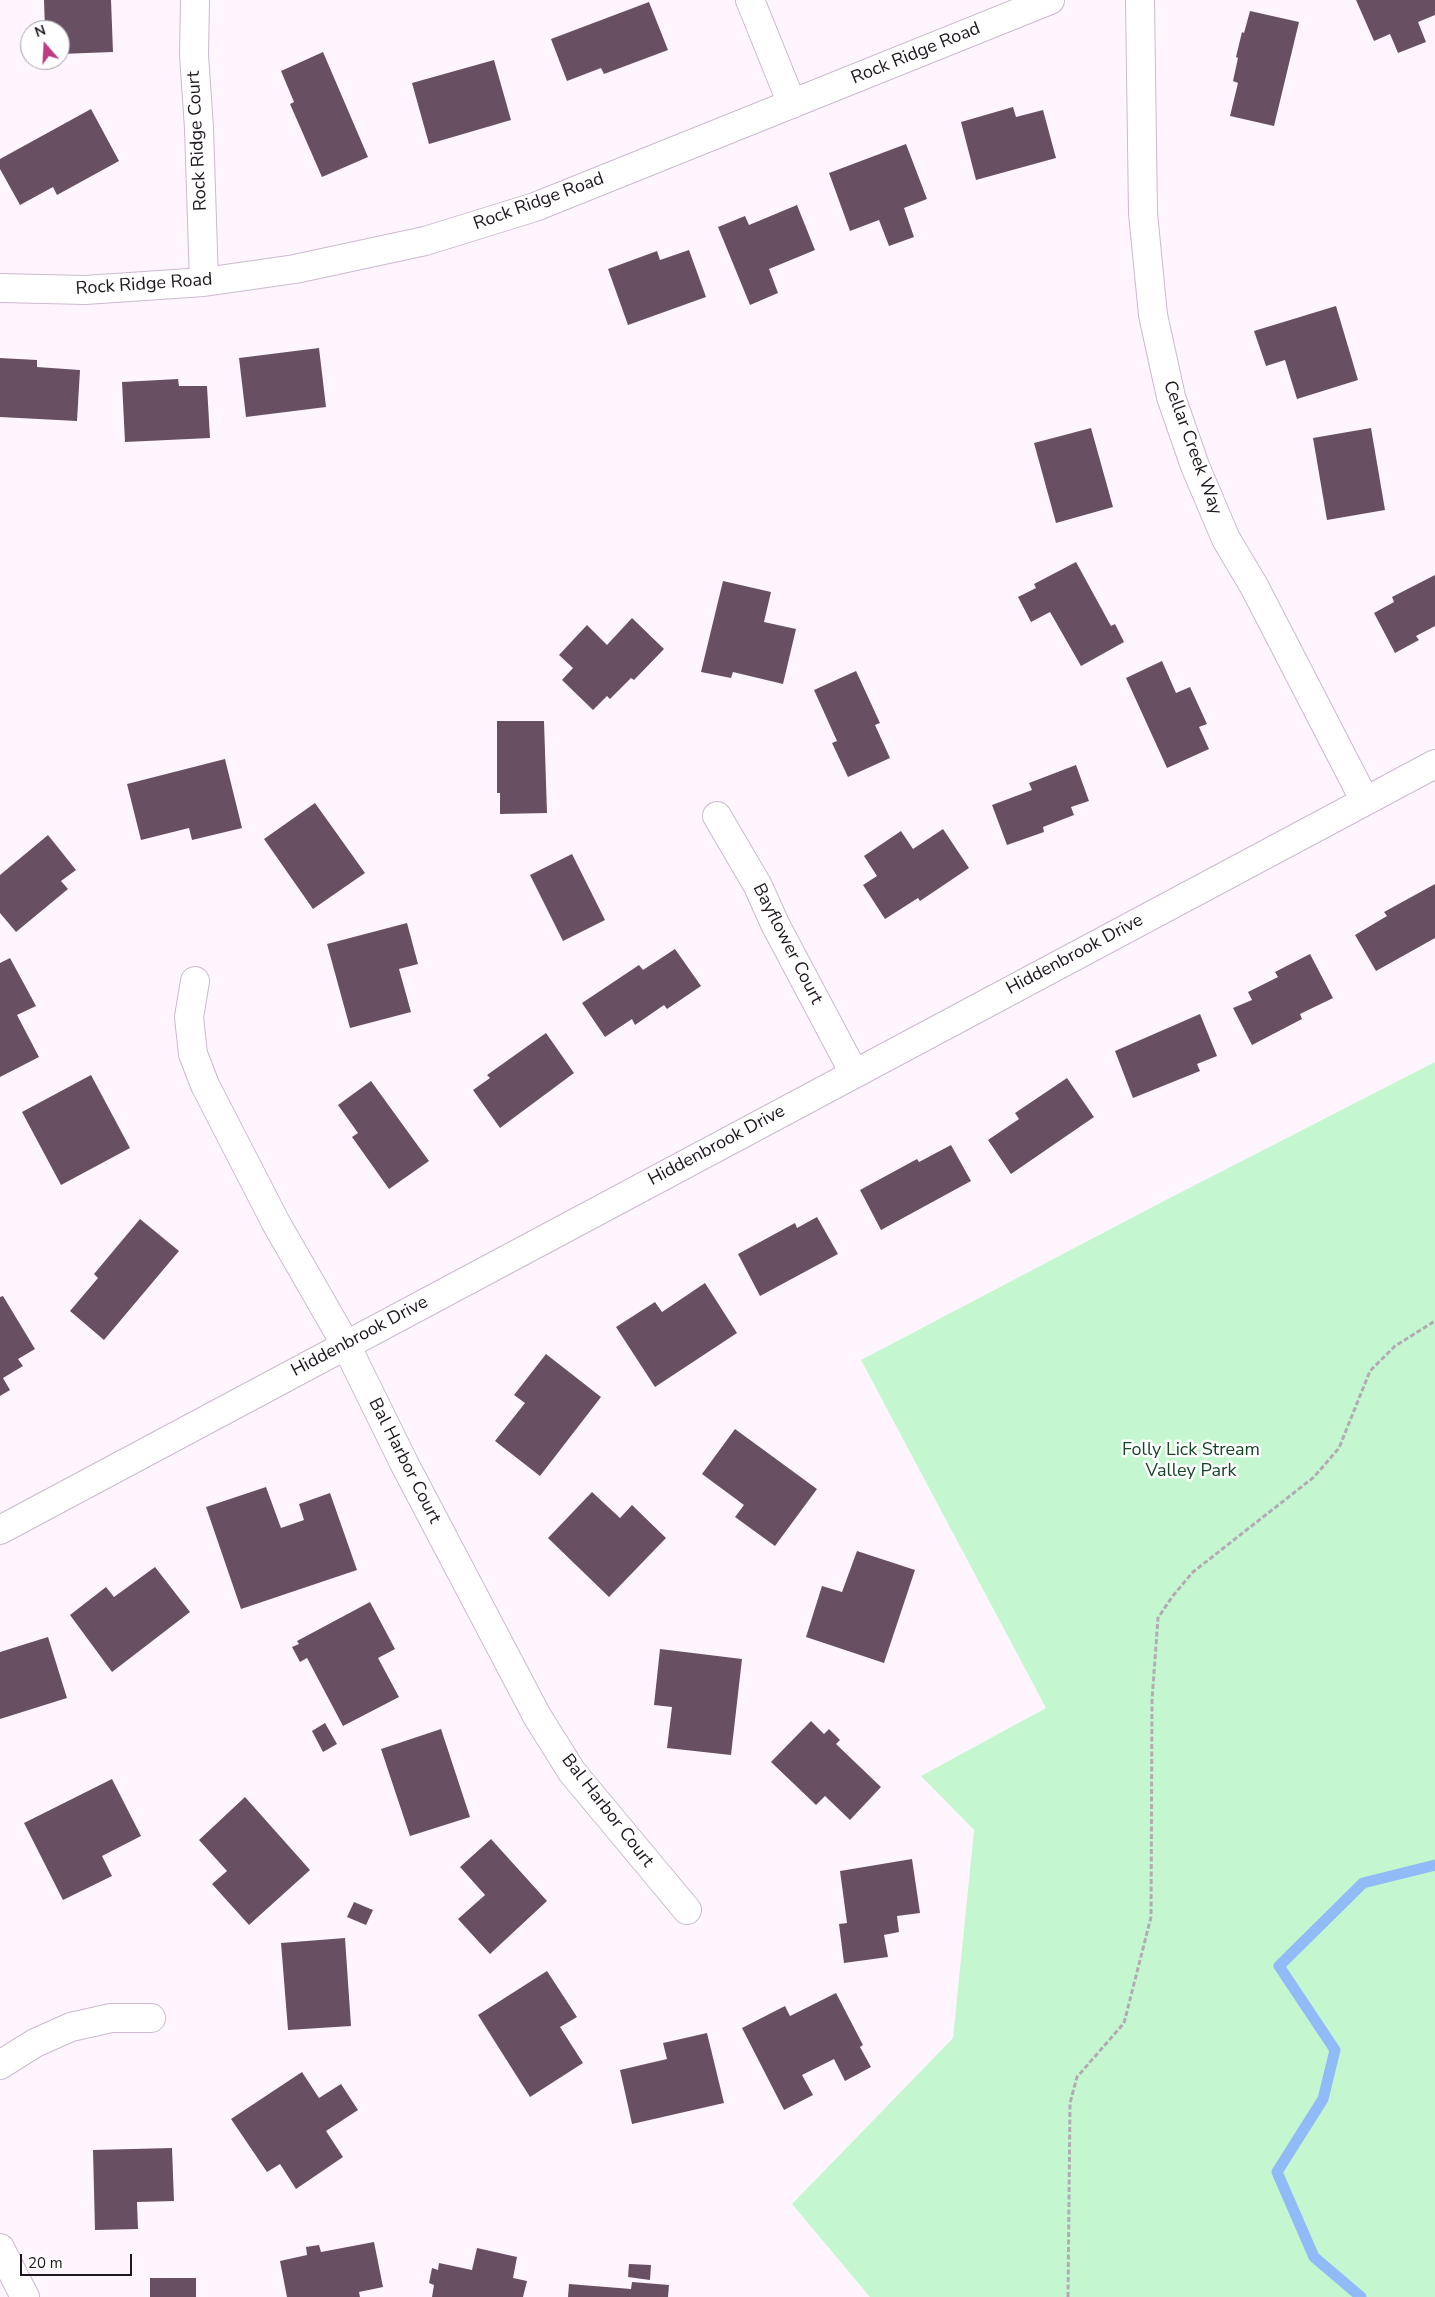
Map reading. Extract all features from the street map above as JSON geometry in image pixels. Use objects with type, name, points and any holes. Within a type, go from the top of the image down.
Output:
[{"type":"street","name":"Rock Ridge Court","points":[[195,0],[194,55],[199,128],[204,282]]},
{"type":"street","points":[[750,0],[792,104]]},
{"type":"street","name":"Rock Ridge Road","points":[[0,288],[85,290],[204,282],[294,269],[434,238],[535,207],[1050,0]]},
{"type":"street","name":"Cellar Creek Way","points":[[1140,0],[1143,213],[1153,315],[1171,397],[1195,466],[1226,539],[1254,586],[1365,801]]},
{"type":"street","name":"Hiddenbrook Drive","points":[[0,1530],[1435,764]]},
{"type":"street","name":"Bayflower Court","points":[[717,816],[758,886],[854,1073]]},
{"type":"street","name":"Bal Harbor Court","points":[[195,981],[189,1017],[193,1054],[206,1085],[276,1223],[346,1345],[405,1465],[537,1716],[572,1772],[687,1910]]},
{"type":"street","points":[[0,2065],[34,2043],[71,2028],[112,2018],[151,2018]]},
{"type":"street","points":[[0,2248],[24,2297]]},
{"type":"path","points":[[1068,2297],[1070,2103],[1077,2077],[1124,2023],[1151,1917],[1152,1700],[1158,1618],[1172,1597],[1193,1572],[1314,1477],[1339,1448],[1370,1371],[1395,1346],[1435,1320]]},
{"type":"green space","name":"Folly Lick Stream Valley Park","points":[[1435,1062],[1435,2297],[870,2297],[792,2204],[953,2038],[974,1830],[921,1776],[1046,1708],[861,1360],[1162,1202]]},
{"type":"building","points":[[44,0],[111,0],[113,52],[70,54],[70,20],[45,20]]},
{"type":"building","points":[[1356,0],[1435,0],[1435,15],[1418,22],[1426,42],[1398,53],[1390,34],[1374,41]]},
{"type":"building","points":[[649,2],[668,50],[604,74],[601,68],[567,81],[551,39]]},
{"type":"building","points":[[1250,11],[1299,22],[1274,126],[1230,116],[1238,83],[1233,81],[1238,58],[1236,57],[1242,32],[1244,33]]},
{"type":"building","points":[[323,52],[368,157],[322,177],[290,104],[294,102],[281,71]]},
{"type":"building","points":[[494,60],[511,120],[429,144],[412,83]]},
{"type":"building","points":[[1013,107],[1016,117],[1043,110],[1056,158],[976,180],[961,122]]},
{"type":"building","points":[[91,109],[119,161],[57,195],[53,187],[20,205],[0,169],[0,159]]},
{"type":"building","points":[[906,144],[927,199],[904,208],[914,237],[889,246],[879,220],[850,231],[829,173]]},
{"type":"building","points":[[797,205],[815,250],[769,269],[778,293],[750,305],[718,227],[745,216],[749,225]]},
{"type":"building","points":[[689,250],[706,297],[628,325],[608,269],[657,251],[660,260]]},
{"type":"building","points":[[1336,306],[1358,380],[1297,399],[1285,360],[1266,366],[1254,331]]},
{"type":"building","points":[[319,348],[326,407],[246,417],[239,358]]},
{"type":"building","points":[[0,358],[37,360],[37,367],[80,370],[77,421],[0,417]]},
{"type":"building","points":[[178,379],[179,386],[207,386],[210,438],[125,442],[122,382]]},
{"type":"building","points":[[1091,428],[1113,507],[1056,523],[1034,443]]},
{"type":"building","points":[[1371,428],[1385,510],[1327,520],[1313,438]]},
{"type":"building","points":[[1076,562],[1111,626],[1115,624],[1124,642],[1081,666],[1050,612],[1031,622],[1018,597],[1036,588],[1034,584]]},
{"type":"building","points":[[1435,575],[1435,626],[1416,636],[1419,640],[1395,653],[1374,613],[1394,602],[1392,597]]},
{"type":"building","points":[[723,581],[771,592],[764,622],[796,629],[783,684],[733,672],[731,678],[701,672]]},
{"type":"building","points":[[632,618],[664,649],[634,680],[631,678],[610,699],[607,696],[593,710],[562,680],[573,668],[559,655],[587,625],[607,645]]},
{"type":"building","points":[[1162,661],[1176,693],[1190,687],[1207,724],[1199,727],[1209,749],[1167,768],[1126,678]]},
{"type":"building","points":[[856,671],[880,723],[875,725],[890,758],[848,777],[832,743],[837,741],[814,690]]},
{"type":"building","points":[[497,721],[544,721],[547,813],[500,814],[500,793],[497,793]]},
{"type":"building","points":[[225,759],[242,828],[192,840],[189,828],[141,840],[127,784]]},
{"type":"building","points":[[1076,765],[1089,801],[1071,807],[1074,815],[1043,827],[1044,832],[1007,845],[992,805],[1032,790],[1029,783]]},
{"type":"building","points":[[315,803],[365,873],[313,909],[264,839]]},
{"type":"building","points":[[943,829],[969,868],[920,901],[918,898],[885,919],[863,885],[877,876],[864,856],[901,831],[913,849]]},
{"type":"building","points":[[48,835],[76,870],[61,881],[68,889],[16,932],[0,913],[0,875]]},
{"type":"building","points":[[572,854],[605,920],[563,941],[530,875]]},
{"type":"building","points":[[1435,884],[1435,938],[1376,971],[1355,935],[1387,916],[1384,912]]},
{"type":"building","points":[[407,923],[418,964],[399,969],[411,1012],[350,1028],[327,944]]},
{"type":"building","points":[[675,949],[701,986],[667,1009],[664,1005],[635,1025],[632,1019],[605,1037],[582,1003],[639,965],[643,970]]},
{"type":"building","points":[[1310,954],[1333,998],[1300,1014],[1302,1019],[1252,1045],[1233,1008],[1252,1000],[1248,992],[1278,977],[1275,972]]},
{"type":"building","points":[[10,958],[36,1006],[17,1015],[39,1057],[0,1077],[0,963]]},
{"type":"building","points":[[1200,1014],[1217,1056],[1197,1064],[1200,1071],[1133,1098],[1115,1051]]},
{"type":"building","points":[[546,1033],[574,1073],[500,1128],[473,1090],[490,1078],[487,1075]]},
{"type":"building","points":[[91,1075],[130,1148],[61,1185],[22,1112]]},
{"type":"building","points":[[1067,1078],[1094,1117],[1011,1174],[988,1140],[1019,1119],[1015,1113]]},
{"type":"building","points":[[371,1081],[429,1161],[389,1189],[352,1137],[358,1133],[338,1105]]},
{"type":"building","points":[[951,1145],[971,1181],[881,1230],[860,1190],[917,1159],[919,1162]]},
{"type":"building","points":[[817,1217],[838,1254],[760,1296],[738,1254],[795,1223],[797,1228]]},
{"type":"building","points":[[140,1219],[179,1251],[104,1340],[70,1311],[98,1278],[94,1274]]},
{"type":"building","points":[[705,1283],[737,1333],[655,1387],[616,1327],[655,1302],[662,1312]]},
{"type":"building","points":[[3,1296],[35,1349],[18,1359],[23,1366],[3,1378],[10,1390],[0,1396],[0,1297]]},
{"type":"building","points":[[546,1354],[601,1397],[540,1476],[495,1441],[525,1403],[514,1395]]},
{"type":"building","points":[[735,1429],[817,1489],[775,1546],[735,1517],[744,1505],[702,1474]]},
{"type":"building","points":[[266,1487],[281,1528],[304,1520],[299,1504],[330,1493],[357,1570],[241,1609],[206,1507]]},
{"type":"building","points":[[592,1492],[620,1518],[632,1505],[666,1538],[609,1597],[548,1538]]},
{"type":"building","points":[[857,1551],[915,1570],[884,1663],[806,1637],[822,1586],[842,1592]]},
{"type":"building","points":[[155,1567],[190,1612],[112,1672],[70,1615],[106,1587],[114,1597]]},
{"type":"building","points":[[370,1602],[395,1649],[378,1658],[399,1697],[343,1726],[307,1658],[300,1662],[292,1647],[299,1644],[297,1641]]},
{"type":"building","points":[[48,1637],[67,1698],[0,1719],[0,1652]]},
{"type":"building","points":[[660,1649],[742,1659],[731,1755],[667,1748],[672,1707],[654,1705]]},
{"type":"building","points":[[811,1721],[824,1734],[829,1729],[840,1740],[836,1744],[881,1787],[850,1820],[825,1796],[816,1805],[771,1762]]},
{"type":"building","points":[[325,1723],[337,1744],[323,1752],[312,1731]]},
{"type":"building","points":[[441,1729],[470,1817],[410,1836],[381,1749]]},
{"type":"building","points":[[112,1779],[141,1836],[102,1856],[112,1876],[63,1900],[24,1823]]},
{"type":"building","points":[[245,1797],[310,1870],[249,1925],[212,1884],[227,1871],[199,1840]]},
{"type":"building","points":[[491,1839],[547,1901],[490,1954],[458,1919],[485,1895],[460,1867]]},
{"type":"building","points":[[912,1859],[920,1913],[897,1916],[899,1932],[884,1935],[888,1957],[844,1963],[839,1924],[847,1923],[840,1871]]},
{"type":"building","points":[[354,1902],[373,1910],[366,1925],[347,1917]]},
{"type":"building","points":[[345,1938],[351,2026],[288,2030],[281,1943]]},
{"type":"building","points":[[547,1971],[577,2017],[560,2027],[583,2063],[530,2097],[478,2015]]},
{"type":"building","points":[[836,1993],[863,2045],[860,2047],[871,2067],[845,2081],[834,2059],[802,2075],[813,2095],[784,2110],[742,2028],[785,2006],[790,2016]]},
{"type":"building","points":[[707,2033],[724,2103],[632,2124],[620,2070],[667,2059],[663,2043]]},
{"type":"building","points":[[302,2072],[319,2098],[341,2084],[358,2110],[326,2131],[343,2157],[296,2189],[280,2164],[267,2172],[231,2119]]},
{"type":"building","points":[[172,2148],[174,2201],[137,2202],[138,2229],[95,2230],[93,2150]]},
{"type":"building","points":[[374,2242],[383,2287],[359,2292],[360,2297],[287,2297],[280,2261],[307,2255],[306,2247],[319,2245],[321,2252]]},
{"type":"building","points":[[477,2248],[517,2257],[513,2278],[527,2281],[523,2297],[432,2297],[434,2285],[429,2283],[432,2268],[438,2270],[439,2263],[472,2270]]},
{"type":"building","points":[[629,2264],[651,2265],[650,2280],[628,2277]]},
{"type":"building","points":[[150,2278],[196,2278],[196,2297],[150,2297]]},
{"type":"building","points":[[632,2282],[669,2285],[668,2297],[568,2297],[569,2284],[631,2289]]},
{"type":"waterway","points":[[1361,2297],[1314,2257],[1277,2172],[1323,2099],[1335,2050],[1279,1966],[1363,1883],[1435,1865]]}]
